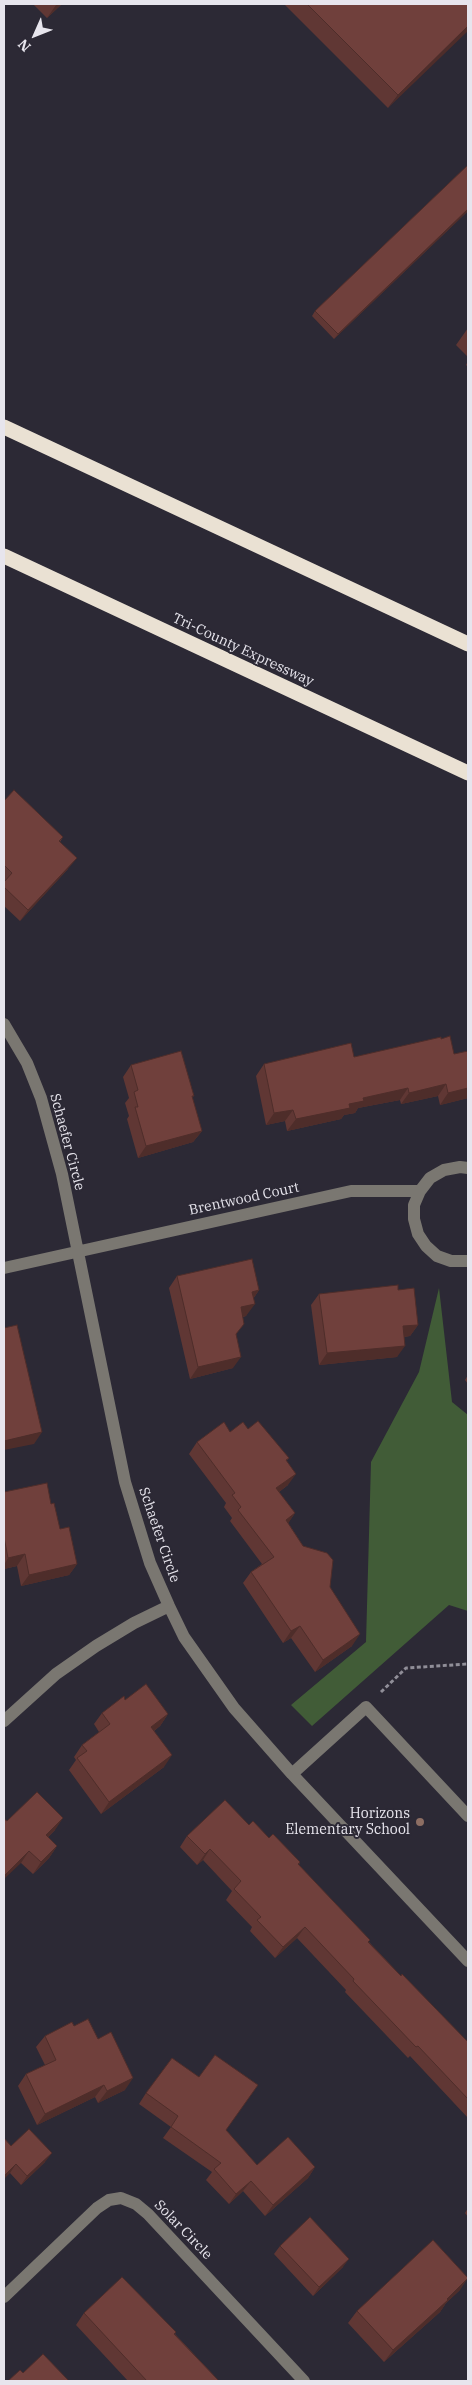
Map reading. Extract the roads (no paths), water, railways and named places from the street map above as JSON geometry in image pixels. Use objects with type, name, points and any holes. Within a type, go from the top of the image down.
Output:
[{"type":"highway","points":[[4,427],[468,644]]},
{"type":"highway","name":"Tri-County Expressway","points":[[4,556],[468,773]]},
{"type":"street","name":"Schaefer Circle","points":[[4,1024],[27,1062],[41,1098],[62,1174],[76,1251],[125,1482],[150,1563],[184,1637],[234,1708],[292,1774],[468,1961]]},
{"type":"street","points":[[468,1168],[460,1167],[444,1170],[430,1178],[420,1191],[414,1205],[414,1219],[418,1234],[426,1246],[437,1256],[451,1261],[468,1261]]},
{"type":"street","name":"Brentwood Court","points":[[4,1268],[351,1191],[420,1191]]},
{"type":"street","points":[[4,1721],[56,1674],[96,1646],[134,1623],[169,1606]]},
{"type":"street","points":[[292,1774],[366,1707],[468,1816]]},
{"type":"street","name":"Solar Circle","points":[[4,2297],[97,2208],[109,2200],[121,2198],[136,2204],[148,2214],[304,2381]]},
{"type":"place","name":"Horizons Elementary School","points":[[420,1822]]}]
